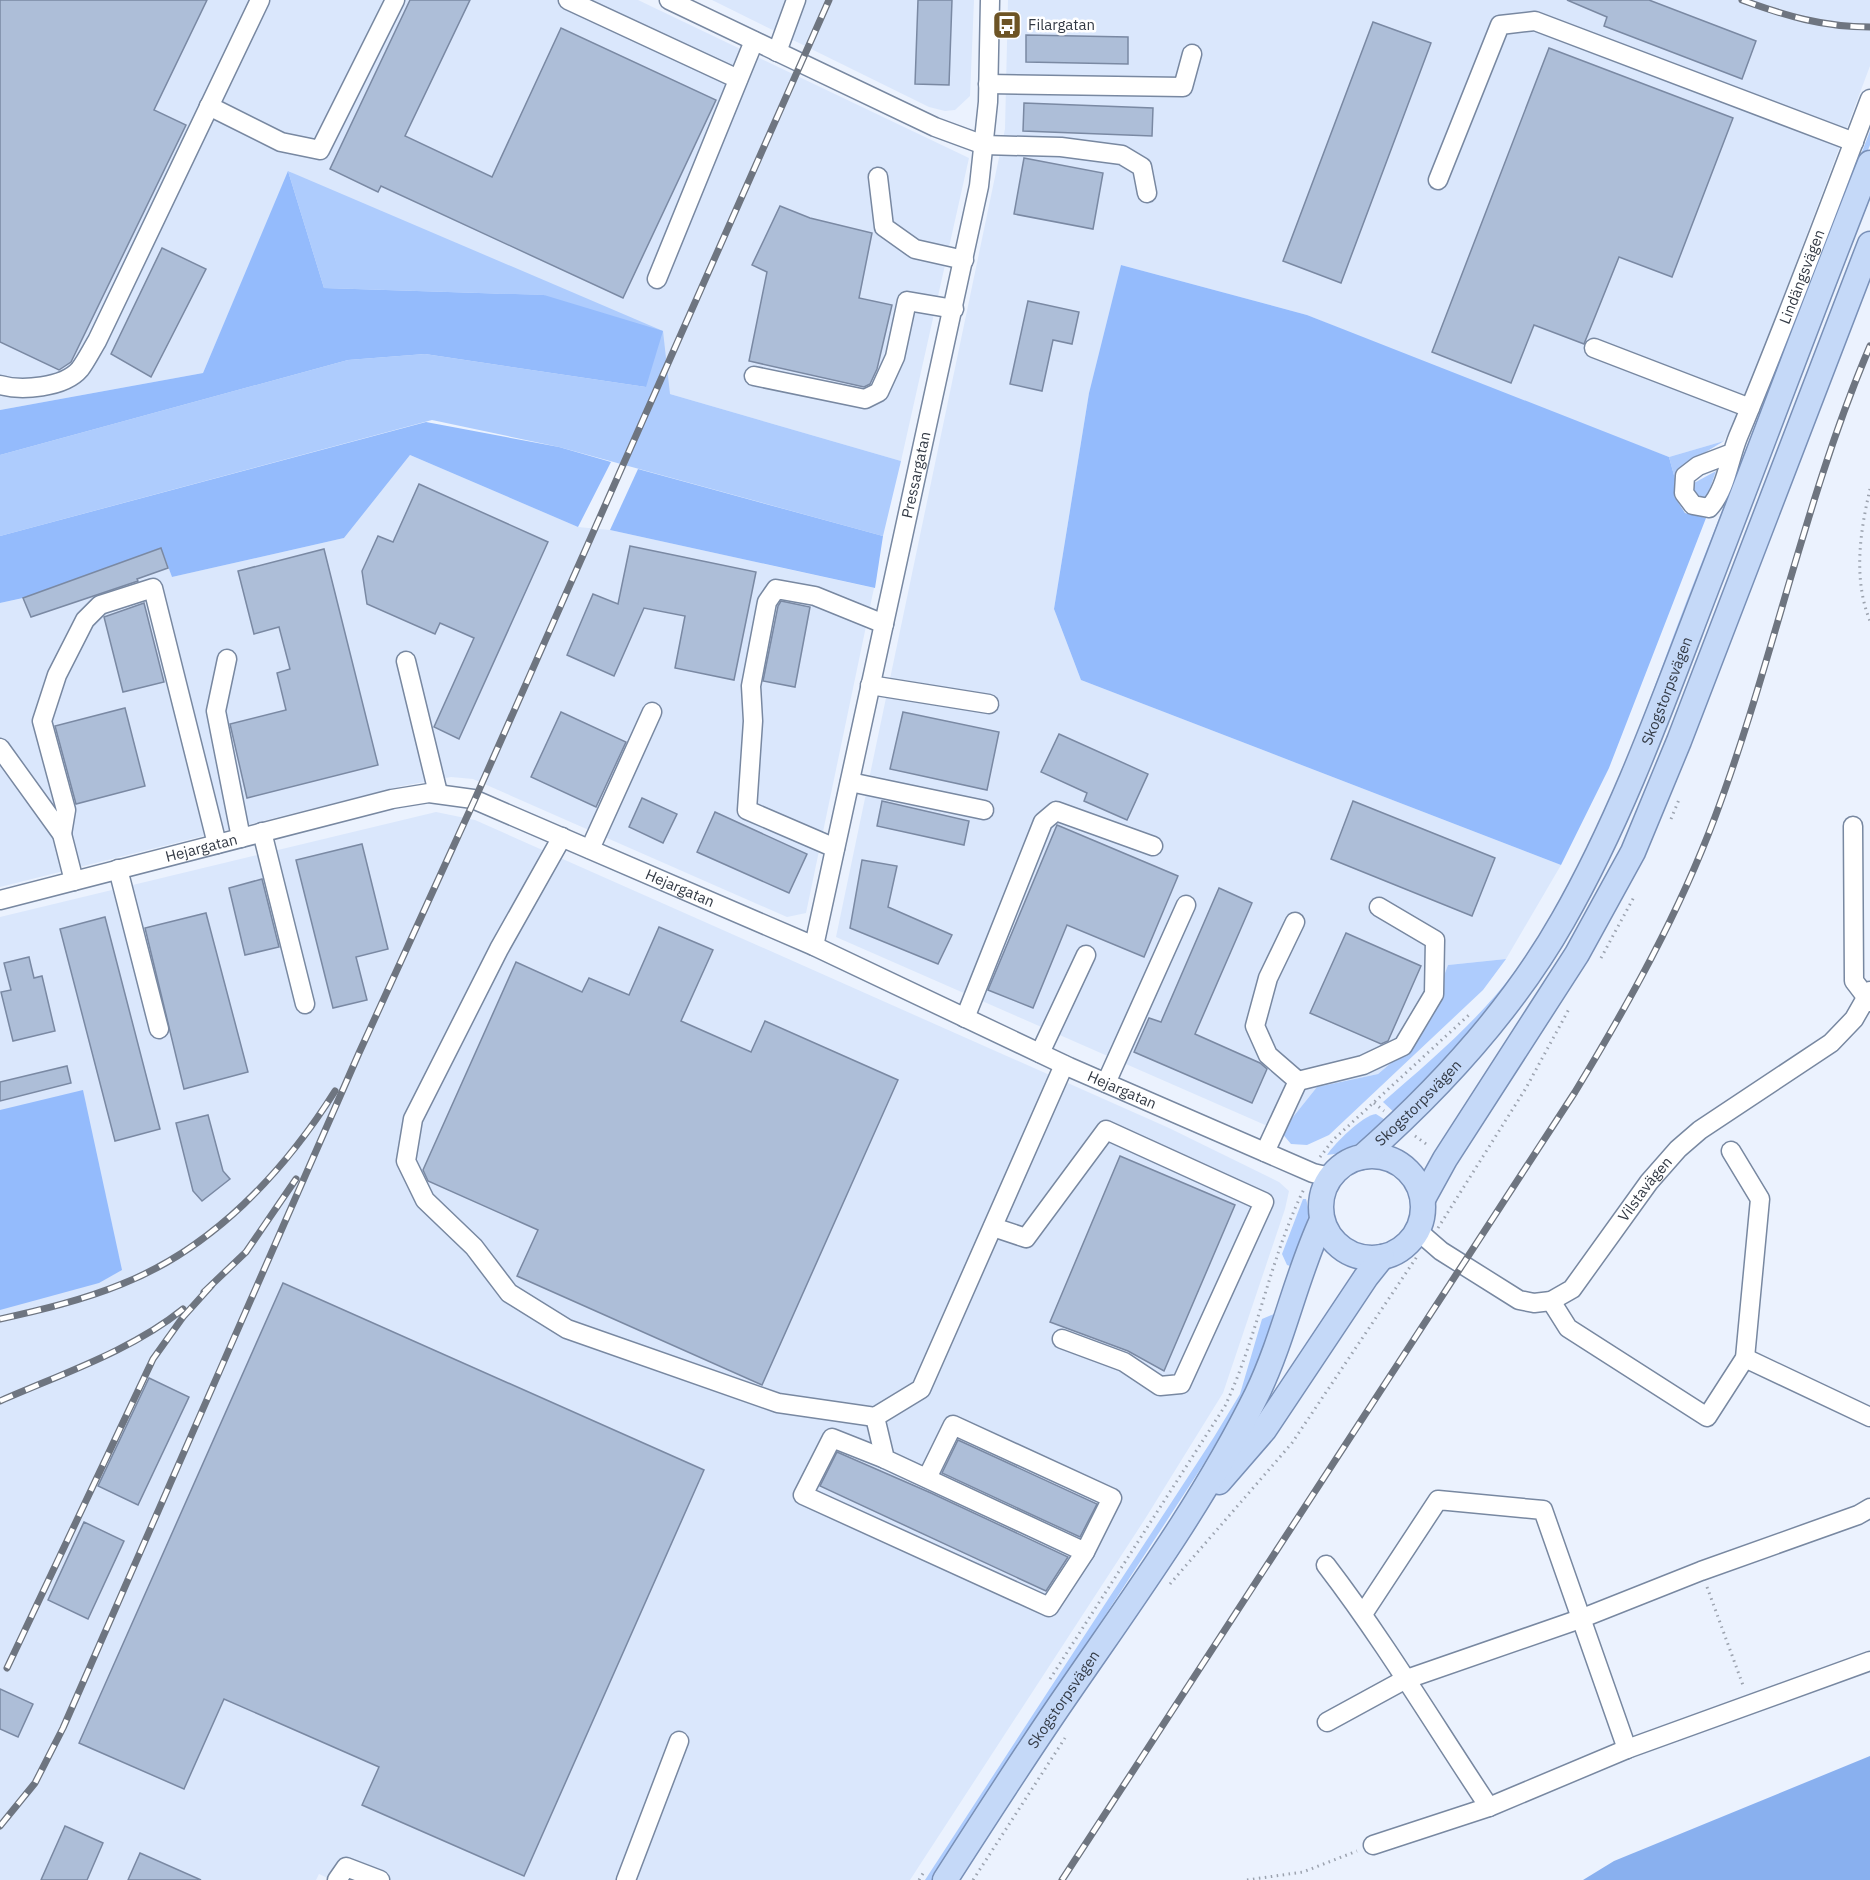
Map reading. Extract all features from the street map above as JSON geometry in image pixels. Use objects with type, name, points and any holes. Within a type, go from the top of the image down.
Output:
[{"type":"main road","name":"Skogstorpsvägen","points":[[1362,1157],[1399,1123],[1495,1020],[1563,922],[1597,857],[1654,723],[1870,163]]},
{"type":"main road","name":"Skogstorpsvägen","points":[[1423,1199],[1445,1159],[1577,954],[1633,852],[1679,741],[1870,244]]},
{"type":"main road","points":[[1380,1156],[1398,1162],[1417,1181],[1423,1199],[1423,1236],[1382,1257],[1366,1258],[1346,1251],[1331,1238],[1322,1220],[1321,1175],[1362,1157],[1380,1156]]},
{"type":"main road","name":"Skogstorpsvägen","points":[[1187,1521],[1257,1394],[1284,1329],[1312,1240],[1322,1220]]},
{"type":"main road","name":"Skogstorpsvägen","points":[[935,1875],[1047,1723],[1187,1521],[1264,1430],[1366,1277],[1382,1257]]},
{"type":"street","points":[[0,385],[12,388],[63,382],[79,371],[97,341],[260,0]]},
{"type":"street","points":[[209,106],[281,142],[320,150],[395,0]]},
{"type":"street","points":[[568,0],[738,79]]},
{"type":"street","points":[[669,0],[935,127],[984,145],[1061,147],[1122,155],[1142,167],[1147,193]]},
{"type":"street","points":[[777,51],[796,0]]},
{"type":"street","name":"Pressargatan","points":[[814,946],[979,186],[988,84],[990,0]]},
{"type":"street","points":[[1438,180],[1500,25],[1535,21],[1854,142]]},
{"type":"street","points":[[657,279],[754,40]]},
{"type":"street","points":[[988,84],[1183,87],[1192,54]]},
{"type":"street","name":"Lindängsvägen","points":[[1731,453],[1870,99]]},
{"type":"street","points":[[878,177],[884,227],[915,249],[964,260]]},
{"type":"street","points":[[754,376],[865,399],[879,392],[895,357],[907,302],[954,309]]},
{"type":"street","points":[[1594,348],[1750,408]]},
{"type":"street","points":[[62,834],[66,810],[42,721],[57,675],[85,620],[100,606],[153,588],[217,844]]},
{"type":"street","points":[[836,848],[747,810],[753,721],[751,686],[767,602],[776,589],[815,596],[884,624]]},
{"type":"street","points":[[227,659],[216,711],[241,838]]},
{"type":"street","points":[[406,661],[438,794]]},
{"type":"street","points":[[870,686],[989,704]]},
{"type":"street","points":[[590,849],[652,712]]},
{"type":"street","points":[[0,748],[62,834],[74,881]]},
{"type":"street","points":[[850,782],[984,810]]},
{"type":"street","name":"Hejargatan","points":[[0,900],[392,799],[438,794],[473,799],[814,946],[1064,1065],[1321,1175]]},
{"type":"street","points":[[965,1018],[1043,822],[1056,811],[1153,846]]},
{"type":"street","points":[[1853,826],[1854,981],[1868,998]]},
{"type":"street","points":[[262,832],[305,1004]]},
{"type":"street","points":[[562,837],[499,949],[413,1119],[406,1161],[425,1200],[474,1247],[509,1293],[567,1329],[778,1403],[875,1417],[921,1389],[1064,1065]]},
{"type":"street","points":[[118,869],[159,1029]]},
{"type":"street","points":[[1106,1083],[1186,905]]},
{"type":"street","points":[[1298,1081],[1363,1065],[1403,1046],[1434,994],[1435,940],[1379,907]]},
{"type":"street","points":[[1294,922],[1268,978],[1256,1026],[1268,1055],[1298,1081]]},
{"type":"street","points":[[1040,1053],[1086,955]]},
{"type":"street","name":"Vilstavägen","points":[[1551,1301],[1572,1289],[1649,1182],[1678,1149],[1701,1130],[1831,1043],[1854,1019],[1868,998]]},
{"type":"street","points":[[1265,1152],[1298,1081]]},
{"type":"street","points":[[993,1227],[1026,1238],[1106,1130],[1264,1202],[1181,1384],[1160,1386],[1124,1362],[1062,1339]]},
{"type":"street","points":[[1423,1236],[1519,1300],[1534,1303],[1551,1301],[1568,1328],[1707,1417],[1745,1358],[1760,1199],[1731,1151]]},
{"type":"street","points":[[1745,1358],[1870,1417]]},
{"type":"street","points":[[875,1417],[885,1459]]},
{"type":"street","points":[[927,1478],[953,1425],[1112,1498],[1085,1552],[1049,1607],[803,1495],[832,1438],[885,1459],[1085,1552]]},
{"type":"street","points":[[1363,1614],[1438,1500],[1543,1510],[1627,1749]]},
{"type":"street","points":[[1327,1722],[1404,1680],[1580,1619],[1858,1515],[1870,1508]]},
{"type":"street","points":[[1326,1565],[1363,1614],[1404,1680],[1489,1806]]},
{"type":"street","points":[[1373,1845],[1489,1806],[1627,1749],[1870,1661]]},
{"type":"street","points":[[626,1880],[679,1741]]},
{"type":"street","points":[[337,1880],[346,1867],[380,1880]]},
{"type":"path","points":[[1870,489],[1860,555],[1862,595],[1870,621]]},
{"type":"path","points":[[1048,1682],[1225,1406],[1240,1370],[1286,1228],[1321,1175],[1324,1150],[1472,1012]]},
{"type":"path","points":[[1399,1123],[1445,1159]]},
{"type":"path","points":[[1169,1586],[1292,1443],[1423,1236]]},
{"type":"path","points":[[1701,1572],[1750,1705]]},
{"type":"path","points":[[973,1880],[1069,1732]]},
{"type":"path","points":[[1247,1880],[1302,1872],[1373,1845]]},
{"type":"path","points":[[919,1880],[935,1875]]},
{"type":"shaded area","points":[[0,0],[638,0],[969,158],[901,461],[670,394],[289,171],[203,373],[0,410]]},
{"type":"shaded area","points":[[712,0],[974,0],[970,96],[955,110],[945,111],[929,107]]},
{"type":"shaded area","points":[[1008,0],[1870,0],[1870,66],[1740,412],[1724,441],[1669,457],[1474,383],[1307,315],[1121,265],[1089,393],[1054,609],[1081,680],[1561,865],[1506,959],[1448,965],[1431,1013],[1404,1052],[1378,1074],[1317,1087],[1281,1132],[836,937],[1005,129]]},
{"type":"shaded area","points":[[1870,131],[1870,145],[1606,820],[1571,892],[1505,993],[1398,1116],[1383,1102],[1453,1040],[1501,989],[1544,929],[1592,839],[1633,743]]},
{"type":"shaded area","points":[[288,171],[663,331],[670,394],[901,461],[883,536],[559,447],[432,420],[0,536],[0,455],[348,360],[425,354],[646,387],[544,295],[324,288]]},
{"type":"shaded area","points":[[288,171],[324,288],[544,295],[663,331],[646,387],[425,354],[348,360],[0,455],[0,410],[203,373]]},
{"type":"shaded area","points":[[1121,265],[1307,315],[1669,457],[1675,479],[1674,496],[1685,513],[1706,518],[1609,768],[1561,865],[1081,680],[1054,609],[1089,393]]},
{"type":"shaded area","points":[[426,422],[559,447],[611,462],[578,527],[410,455],[344,538],[172,577],[161,548],[23,598],[0,603],[0,536]]},
{"type":"shaded area","points":[[1724,441],[1681,467],[1675,479],[1669,457]]},
{"type":"shaded area","points":[[410,455],[578,527],[610,530],[874,588],[806,913],[787,917],[473,779],[451,777],[402,786],[0,887],[0,603],[24,598],[161,548],[172,577],[344,538]]},
{"type":"shaded area","points":[[638,469],[883,536],[875,588],[610,530]]},
{"type":"shaded area","points":[[1716,471],[1707,497],[1702,500],[1693,493],[1694,483]]},
{"type":"shaded area","points":[[436,812],[475,820],[1169,1128],[1279,1182],[1289,1191],[1223,1393],[1145,1519],[910,1880],[332,1880],[319,1874],[316,1880],[0,1880],[0,917]]},
{"type":"shaded area","points":[[1506,959],[1483,990],[1329,1135],[1307,1145],[1291,1144],[1281,1132],[1317,1087],[1378,1074],[1404,1052],[1430,1013],[1448,965]]},
{"type":"shaded area","points":[[83,1090],[122,1270],[99,1283],[0,1310],[0,1110]]},
{"type":"shaded area","points":[[1376,1114],[1390,1123],[1342,1153],[1327,1155],[1342,1137],[1364,1119]]},
{"type":"shaded area","points":[[1303,1199],[1306,1199],[1308,1208],[1307,1225],[1294,1267],[1287,1265],[1282,1254]]},
{"type":"shaded area","points":[[1274,1314],[1278,1316],[1242,1399],[1203,1465],[933,1880],[925,1880],[1214,1437],[1240,1394],[1262,1319]]},
{"type":"shaded area","points":[[1870,1756],[1870,1880],[1583,1880],[1614,1861]]},
{"type":"building","points":[[0,0],[207,0],[154,110],[186,125],[71,362],[59,370],[0,342]]},
{"type":"building","points":[[410,0],[470,0],[405,136],[492,177],[561,28],[716,100],[623,298],[381,186],[378,192],[330,169]]},
{"type":"building","points":[[918,0],[952,0],[949,85],[915,84]]},
{"type":"building","points":[[1567,0],[1649,0],[1756,41],[1742,79],[1604,26],[1607,17]]},
{"type":"building","points":[[1373,22],[1431,43],[1341,283],[1283,261]]},
{"type":"building","points":[[1026,35],[1128,37],[1128,64],[1026,62]]},
{"type":"building","points":[[1549,48],[1733,118],[1672,277],[1619,257],[1584,344],[1534,325],[1511,383],[1432,352]]},
{"type":"building","points":[[1024,103],[1153,108],[1152,136],[1023,131]]},
{"type":"building","points":[[1024,158],[1103,173],[1093,229],[1014,214]]},
{"type":"building","points":[[780,206],[810,218],[872,233],[859,298],[892,305],[877,369],[870,384],[864,387],[749,361],[767,272],[752,265]]},
{"type":"building","points":[[162,248],[206,269],[151,377],[111,354]]},
{"type":"building","points":[[1028,301],[1079,312],[1072,344],[1053,340],[1042,391],[1010,384]]},
{"type":"building","points":[[419,484],[548,542],[459,739],[434,727],[474,638],[440,623],[435,634],[367,604],[362,571],[378,536],[393,542]]},
{"type":"building","points":[[630,546],[756,572],[734,680],[675,668],[685,616],[644,608],[614,676],[567,655],[593,594],[618,604]]},
{"type":"building","points":[[161,548],[168,568],[137,579],[138,581],[31,617],[23,598]]},
{"type":"building","points":[[324,549],[378,765],[247,798],[230,724],[286,710],[277,673],[290,669],[279,627],[254,634],[238,571]]},
{"type":"building","points":[[781,601],[810,607],[795,687],[763,681],[778,606]]},
{"type":"building","points":[[144,603],[164,682],[123,692],[104,617]]},
{"type":"building","points":[[125,708],[145,786],[76,804],[55,726]]},
{"type":"building","points":[[561,712],[626,742],[596,807],[531,777]]},
{"type":"building","points":[[903,712],[999,732],[987,790],[890,769]]},
{"type":"building","points":[[1059,734],[1148,774],[1127,820],[1084,801],[1087,793],[1041,772]]},
{"type":"building","points":[[642,798],[677,814],[663,843],[629,827]]},
{"type":"building","points":[[882,801],[969,821],[964,845],[877,826]]},
{"type":"building","points":[[1353,801],[1495,858],[1472,916],[1331,859]]},
{"type":"building","points":[[715,812],[807,854],[789,893],[697,852]]},
{"type":"building","points":[[1057,825],[1178,876],[1144,957],[1067,925],[1033,1008],[988,990]]},
{"type":"building","points":[[362,844],[388,949],[356,957],[367,1000],[333,1008],[296,860]]},
{"type":"building","points":[[862,860],[897,866],[888,907],[952,935],[938,964],[850,928]]},
{"type":"building","points":[[262,879],[279,947],[245,955],[229,888]]},
{"type":"building","points":[[1219,888],[1252,903],[1195,1034],[1260,1063],[1267,1069],[1252,1103],[1134,1052],[1149,1018],[1161,1022]]},
{"type":"building","points":[[206,913],[248,1072],[184,1089],[145,928]]},
{"type":"building","points":[[105,917],[160,1129],[115,1141],[60,929]]},
{"type":"building","points":[[659,927],[713,950],[681,1021],[751,1052],[765,1021],[898,1080],[762,1385],[517,1276],[538,1230],[428,1181],[423,1170],[516,962],[582,992],[589,978],[629,995]]},
{"type":"building","points":[[1346,933],[1421,966],[1388,1041],[1381,1044],[1310,1013]]},
{"type":"building","points":[[29,957],[34,978],[42,976],[55,1031],[13,1041],[1,992],[11,990],[4,963]]},
{"type":"building","points":[[67,1066],[71,1083],[0,1101],[0,1082]]},
{"type":"building","points":[[208,1115],[223,1171],[230,1179],[202,1201],[193,1191],[176,1123]]},
{"type":"building","points":[[1120,1156],[1235,1205],[1164,1371],[1128,1351],[1050,1322]]},
{"type":"building","points":[[283,1283],[704,1470],[524,1876],[362,1805],[379,1767],[224,1699],[184,1789],[79,1743]]},
{"type":"building","points":[[149,1378],[189,1397],[138,1505],[98,1486]]},
{"type":"building","points":[[958,1440],[1097,1504],[1080,1537],[942,1473]]},
{"type":"building","points":[[837,1452],[1068,1557],[1046,1591],[820,1486]]},
{"type":"building","points":[[84,1522],[124,1541],[88,1619],[48,1600]]},
{"type":"building","points":[[0,1689],[33,1704],[18,1737],[0,1729]]},
{"type":"building","points":[[65,1826],[103,1843],[87,1880],[41,1880]]},
{"type":"building","points":[[140,1853],[201,1880],[128,1880]]},
{"type":"railway","points":[[0,1826],[35,1783],[63,1728],[359,1053],[475,799],[829,0]]},
{"type":"railway","points":[[1742,0],[1805,20],[1870,27]]},
{"type":"railway","points":[[1062,1880],[1575,1092],[1652,957],[1686,888],[1715,817],[1755,699],[1827,462],[1870,346]]},
{"type":"railway","points":[[0,1319],[107,1290],[155,1269],[186,1250],[216,1228],[269,1178],[293,1150],[335,1091]]},
{"type":"railway","points":[[204,1292],[246,1252],[296,1179]]},
{"type":"railway","points":[[7,1668],[153,1359],[183,1317],[211,1286]]},
{"type":"railway","points":[[0,1401],[118,1349],[163,1324],[183,1309]]},
{"type":"place","name":"Filargatan","points":[[1007,25]]}]
